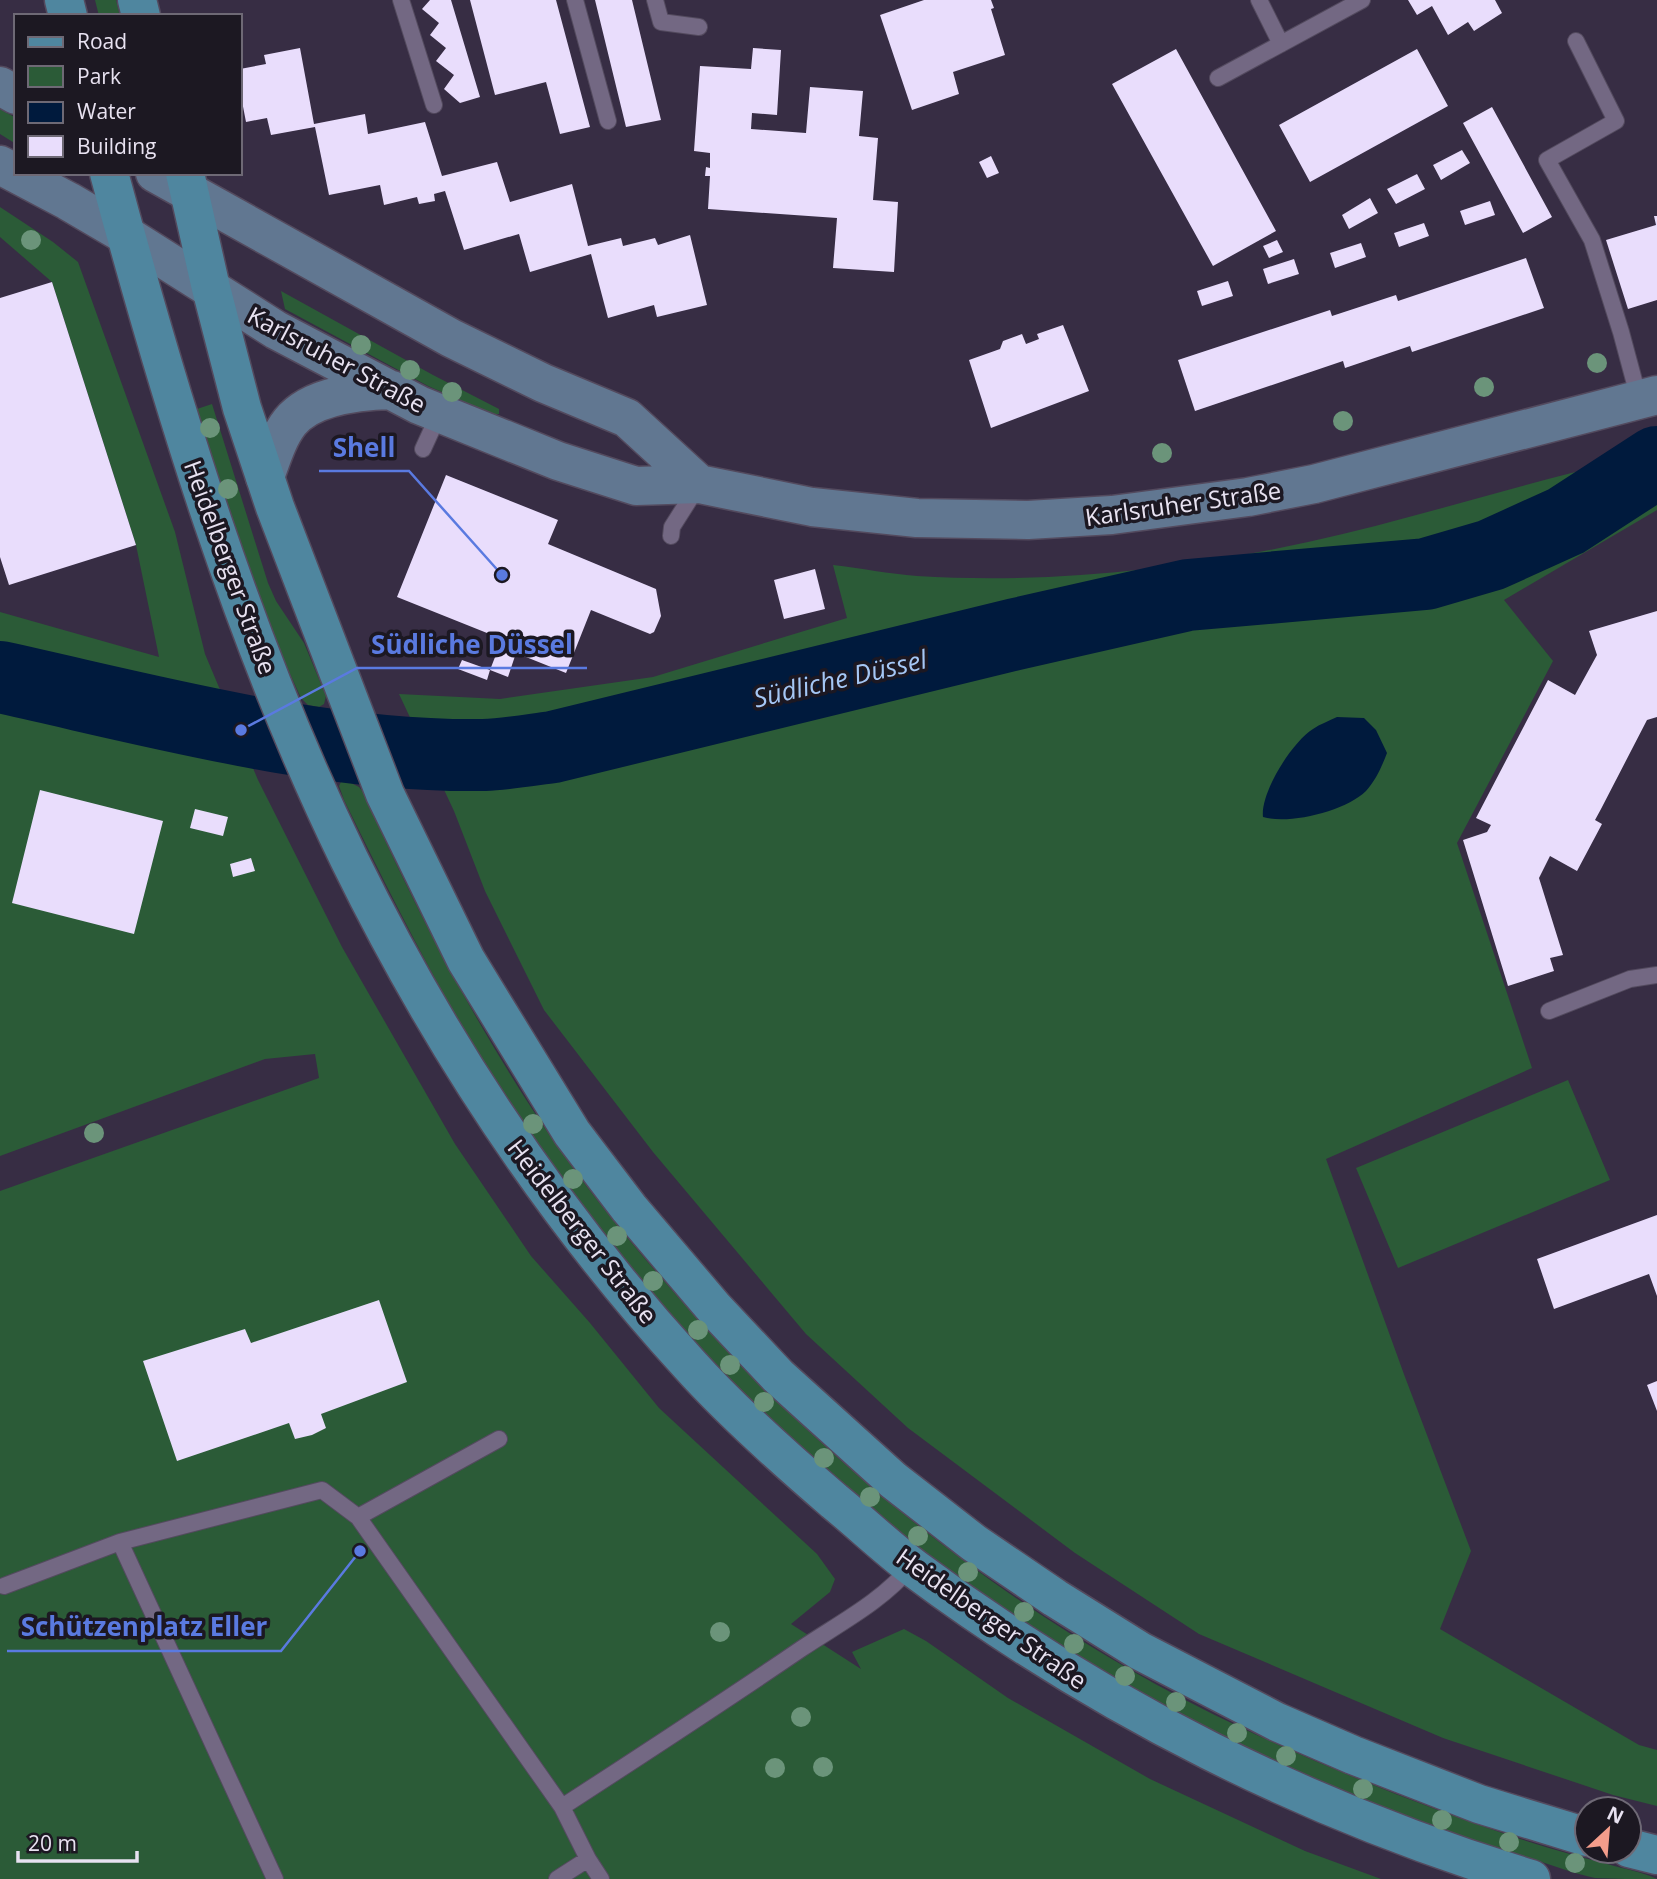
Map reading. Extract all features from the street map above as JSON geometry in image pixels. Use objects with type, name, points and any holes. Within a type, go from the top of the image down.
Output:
[{"type":"main road","name":"Karlsruher Straße","points":[[19,175],[126,235],[276,330],[439,414],[558,461],[636,486],[699,484],[812,507],[917,518],[1028,520],[1112,515],[1248,497],[1314,484],[1648,397]]},
{"type":"main road","name":"Heidelberger Straße","points":[[111,175],[180,426],[214,527],[273,685],[314,784],[351,862],[454,1053],[516,1148],[586,1241],[691,1366],[796,1468],[911,1566],[1017,1640],[1124,1707],[1264,1777],[1398,1833],[1531,1879]]},
{"type":"main road","points":[[161,175],[187,183],[451,338],[543,383],[627,418],[699,484]]},
{"type":"main road","name":"Heidelberger Straße","points":[[187,183],[239,396],[265,477],[385,794],[466,960],[572,1133],[629,1208],[714,1308],[778,1376],[893,1479],[974,1543],[1055,1598],[1140,1651],[1277,1722],[1479,1804],[1573,1833]]},
{"type":"main road","points":[[265,477],[281,436],[298,414],[341,395],[392,390]]},
{"type":"lane","points":[[401,0],[433,105]]},
{"type":"lane","points":[[575,0],[608,121]]},
{"type":"lane","points":[[655,0],[661,23],[699,27]]},
{"type":"lane","points":[[1259,0],[1281,44]]},
{"type":"lane","points":[[1218,78],[1281,44],[1335,6],[1362,0]]},
{"type":"lane","points":[[1576,41],[1616,121],[1547,160],[1592,240],[1621,332],[1648,397]]},
{"type":"lane","points":[[423,449],[439,414]]},
{"type":"lane","points":[[671,536],[672,527],[699,484]]},
{"type":"lane","points":[[1549,1011],[1630,979],[1657,975]]},
{"type":"lane","points":[[358,1517],[499,1439]]},
{"type":"lane","points":[[4,1586],[120,1542],[322,1490],[358,1517],[562,1807],[601,1879]]},
{"type":"lane","points":[[120,1542],[275,1879]]},
{"type":"lane","points":[[562,1807],[712,1710],[863,1607],[899,1581],[911,1566]]},
{"type":"lane","points":[[557,1879],[588,1859]]},
{"type":"green space","points":[[95,0],[116,0],[120,14],[98,14]]},
{"type":"green space","points":[[0,109],[14,117],[14,143],[0,134]]},
{"type":"green space","points":[[0,207],[78,262],[175,532],[205,654],[258,780],[342,947],[455,1144],[531,1256],[659,1408],[817,1554],[835,1579],[830,1592],[791,1624],[861,1669],[852,1652],[904,1629],[926,1641],[1008,1698],[1150,1779],[1305,1851],[1381,1879],[0,1879],[0,1191],[319,1078],[315,1054],[265,1059],[0,1156],[0,612],[159,657],[136,545],[52,282],[0,237]]},
{"type":"green space","points":[[281,291],[499,409],[499,414],[492,414],[428,386],[285,309]]},
{"type":"green space","points":[[212,404],[268,583],[276,601],[304,643],[326,696],[324,704],[319,707],[308,705],[301,698],[270,628],[243,556],[197,409]]},
{"type":"green space","points":[[1621,461],[1657,477],[1657,510],[1504,600],[1553,661],[1457,843],[1532,1068],[1326,1159],[1471,1551],[1440,1629],[1639,1745],[1657,1750],[1657,1806],[1643,1802],[1643,1795],[1613,1795],[1443,1738],[1199,1634],[1075,1553],[908,1428],[806,1334],[653,1152],[544,1010],[485,891],[454,811],[399,694],[500,699],[653,677],[847,618],[833,565],[906,575],[966,578],[1064,576],[1163,567],[1308,542]]},
{"type":"green space","points":[[347,781],[363,792],[402,876],[466,999],[538,1118],[594,1196],[697,1318],[756,1380],[818,1440],[883,1497],[1020,1601],[1167,1690],[1244,1729],[1445,1813],[1573,1855],[1573,1865],[1612,1865],[1657,1879],[1595,1878],[1572,1872],[1419,1820],[1265,1757],[1181,1716],[1099,1670],[1020,1620],[870,1509],[799,1447],[732,1383],[677,1325],[625,1263],[553,1167],[503,1094],[454,1012],[386,886],[344,800],[339,786],[341,782]]},
{"type":"green space","points":[[1568,1080],[1610,1180],[1398,1268],[1356,1168]]},
{"type":"water","points":[[1337,717],[1364,718],[1376,730],[1387,753],[1370,787],[1345,805],[1317,814],[1287,819],[1263,817],[1263,807],[1272,782],[1287,756],[1316,727]]},
{"type":"building","points":[[430,0],[451,0],[480,97],[460,103],[444,89],[454,75],[436,61],[446,48],[430,35],[439,23],[422,9]]},
{"type":"building","points":[[470,0],[556,0],[590,127],[560,134],[546,82],[495,95]]},
{"type":"building","points":[[595,0],[632,0],[661,120],[626,127]]},
{"type":"building","points":[[924,0],[991,0],[994,8],[991,9],[1005,55],[953,72],[959,94],[912,110],[880,15]]},
{"type":"building","points":[[1408,0],[1495,0],[1502,13],[1474,31],[1468,22],[1448,35],[1432,6],[1417,15]]},
{"type":"building","points":[[300,48],[314,124],[365,114],[368,134],[425,122],[442,176],[497,162],[510,202],[572,184],[588,246],[621,238],[623,246],[655,238],[658,245],[690,235],[707,305],[657,317],[654,305],[608,318],[591,254],[530,272],[519,234],[464,250],[445,191],[434,194],[435,201],[419,204],[417,197],[384,205],[380,185],[329,195],[315,127],[271,135],[267,118],[246,122],[242,101],[242,69],[266,64],[264,55]]},
{"type":"building","points":[[753,48],[781,50],[777,115],[752,113],[751,129],[806,133],[810,87],[863,91],[859,136],[878,138],[873,200],[898,202],[894,272],[833,268],[837,218],[708,209],[710,176],[705,176],[706,167],[710,168],[710,153],[694,151],[700,66],[751,69]]},
{"type":"building","points":[[1176,49],[1276,231],[1213,266],[1112,84]]},
{"type":"building","points":[[1417,49],[1448,106],[1310,182],[1279,125]]},
{"type":"building","points":[[1492,107],[1552,217],[1523,233],[1463,123]]},
{"type":"building","points":[[1462,150],[1470,163],[1441,180],[1433,165]]},
{"type":"building","points":[[991,156],[999,173],[987,178],[979,162]]},
{"type":"building","points":[[1417,174],[1425,189],[1396,204],[1387,189]]},
{"type":"building","points":[[1370,198],[1378,213],[1349,229],[1342,215]]},
{"type":"building","points":[[1490,201],[1495,215],[1465,225],[1460,211]]},
{"type":"building","points":[[1654,216],[1657,216],[1657,300],[1628,309],[1606,240],[1656,225]]},
{"type":"building","points":[[1424,223],[1429,236],[1399,247],[1394,233]]},
{"type":"building","points":[[1277,240],[1283,252],[1269,258],[1263,246]]},
{"type":"building","points":[[1361,243],[1366,257],[1335,268],[1330,253]]},
{"type":"building","points":[[1526,258],[1544,308],[1412,352],[1410,346],[1345,368],[1343,361],[1195,411],[1178,360],[1330,310],[1332,316],[1396,295],[1398,301]]},
{"type":"building","points":[[1294,259],[1299,274],[1268,284],[1263,269]]},
{"type":"building","points":[[1228,281],[1233,296],[1202,306],[1197,291]]},
{"type":"building","points":[[52,282],[136,545],[9,585],[0,557],[0,298]]},
{"type":"building","points":[[1063,325],[1089,391],[991,428],[969,360],[1000,349],[1003,341],[1022,334],[1026,344],[1039,339],[1037,334]]},
{"type":"building","points":[[446,475],[558,520],[548,544],[656,589],[661,616],[654,632],[650,634],[591,610],[566,673],[516,653],[508,677],[490,670],[502,639],[397,597]]},
{"type":"building","points":[[815,569],[825,609],[784,619],[774,580]]},
{"type":"building","points":[[1657,611],[1657,717],[1647,720],[1595,820],[1602,824],[1577,871],[1550,856],[1539,878],[1563,955],[1550,958],[1554,971],[1508,986],[1463,840],[1487,832],[1491,825],[1476,818],[1548,680],[1575,695],[1597,655],[1589,631]]},
{"type":"building","points":[[462,660],[490,670],[487,680],[458,669]]},
{"type":"building","points":[[40,790],[163,821],[134,934],[12,903]]},
{"type":"building","points":[[195,809],[228,817],[223,836],[190,828]]},
{"type":"building","points":[[251,858],[255,871],[233,877],[230,864]]},
{"type":"building","points":[[1657,1215],[1657,1296],[1649,1274],[1554,1309],[1537,1259]]},
{"type":"building","points":[[379,1300],[407,1382],[321,1414],[326,1428],[312,1435],[295,1439],[289,1423],[177,1461],[143,1361],[245,1329],[251,1343]]},
{"type":"building","points":[[1657,1381],[1657,1411],[1647,1385]]},
{"type":"waterway","name":"Südliche Düssel","points":[[0,677],[240,730],[362,749],[423,754],[484,755],[518,752],[553,747],[1016,634],[1188,595],[1426,574],[1491,555],[1566,521],[1657,462]]},
{"type":"place","name":"Shell","points":[[502,575]]},
{"type":"place","name":"Südliche Düssel","points":[[241,730]]},
{"type":"place","name":"Schützenplatz Eller","points":[[360,1551]]}]
